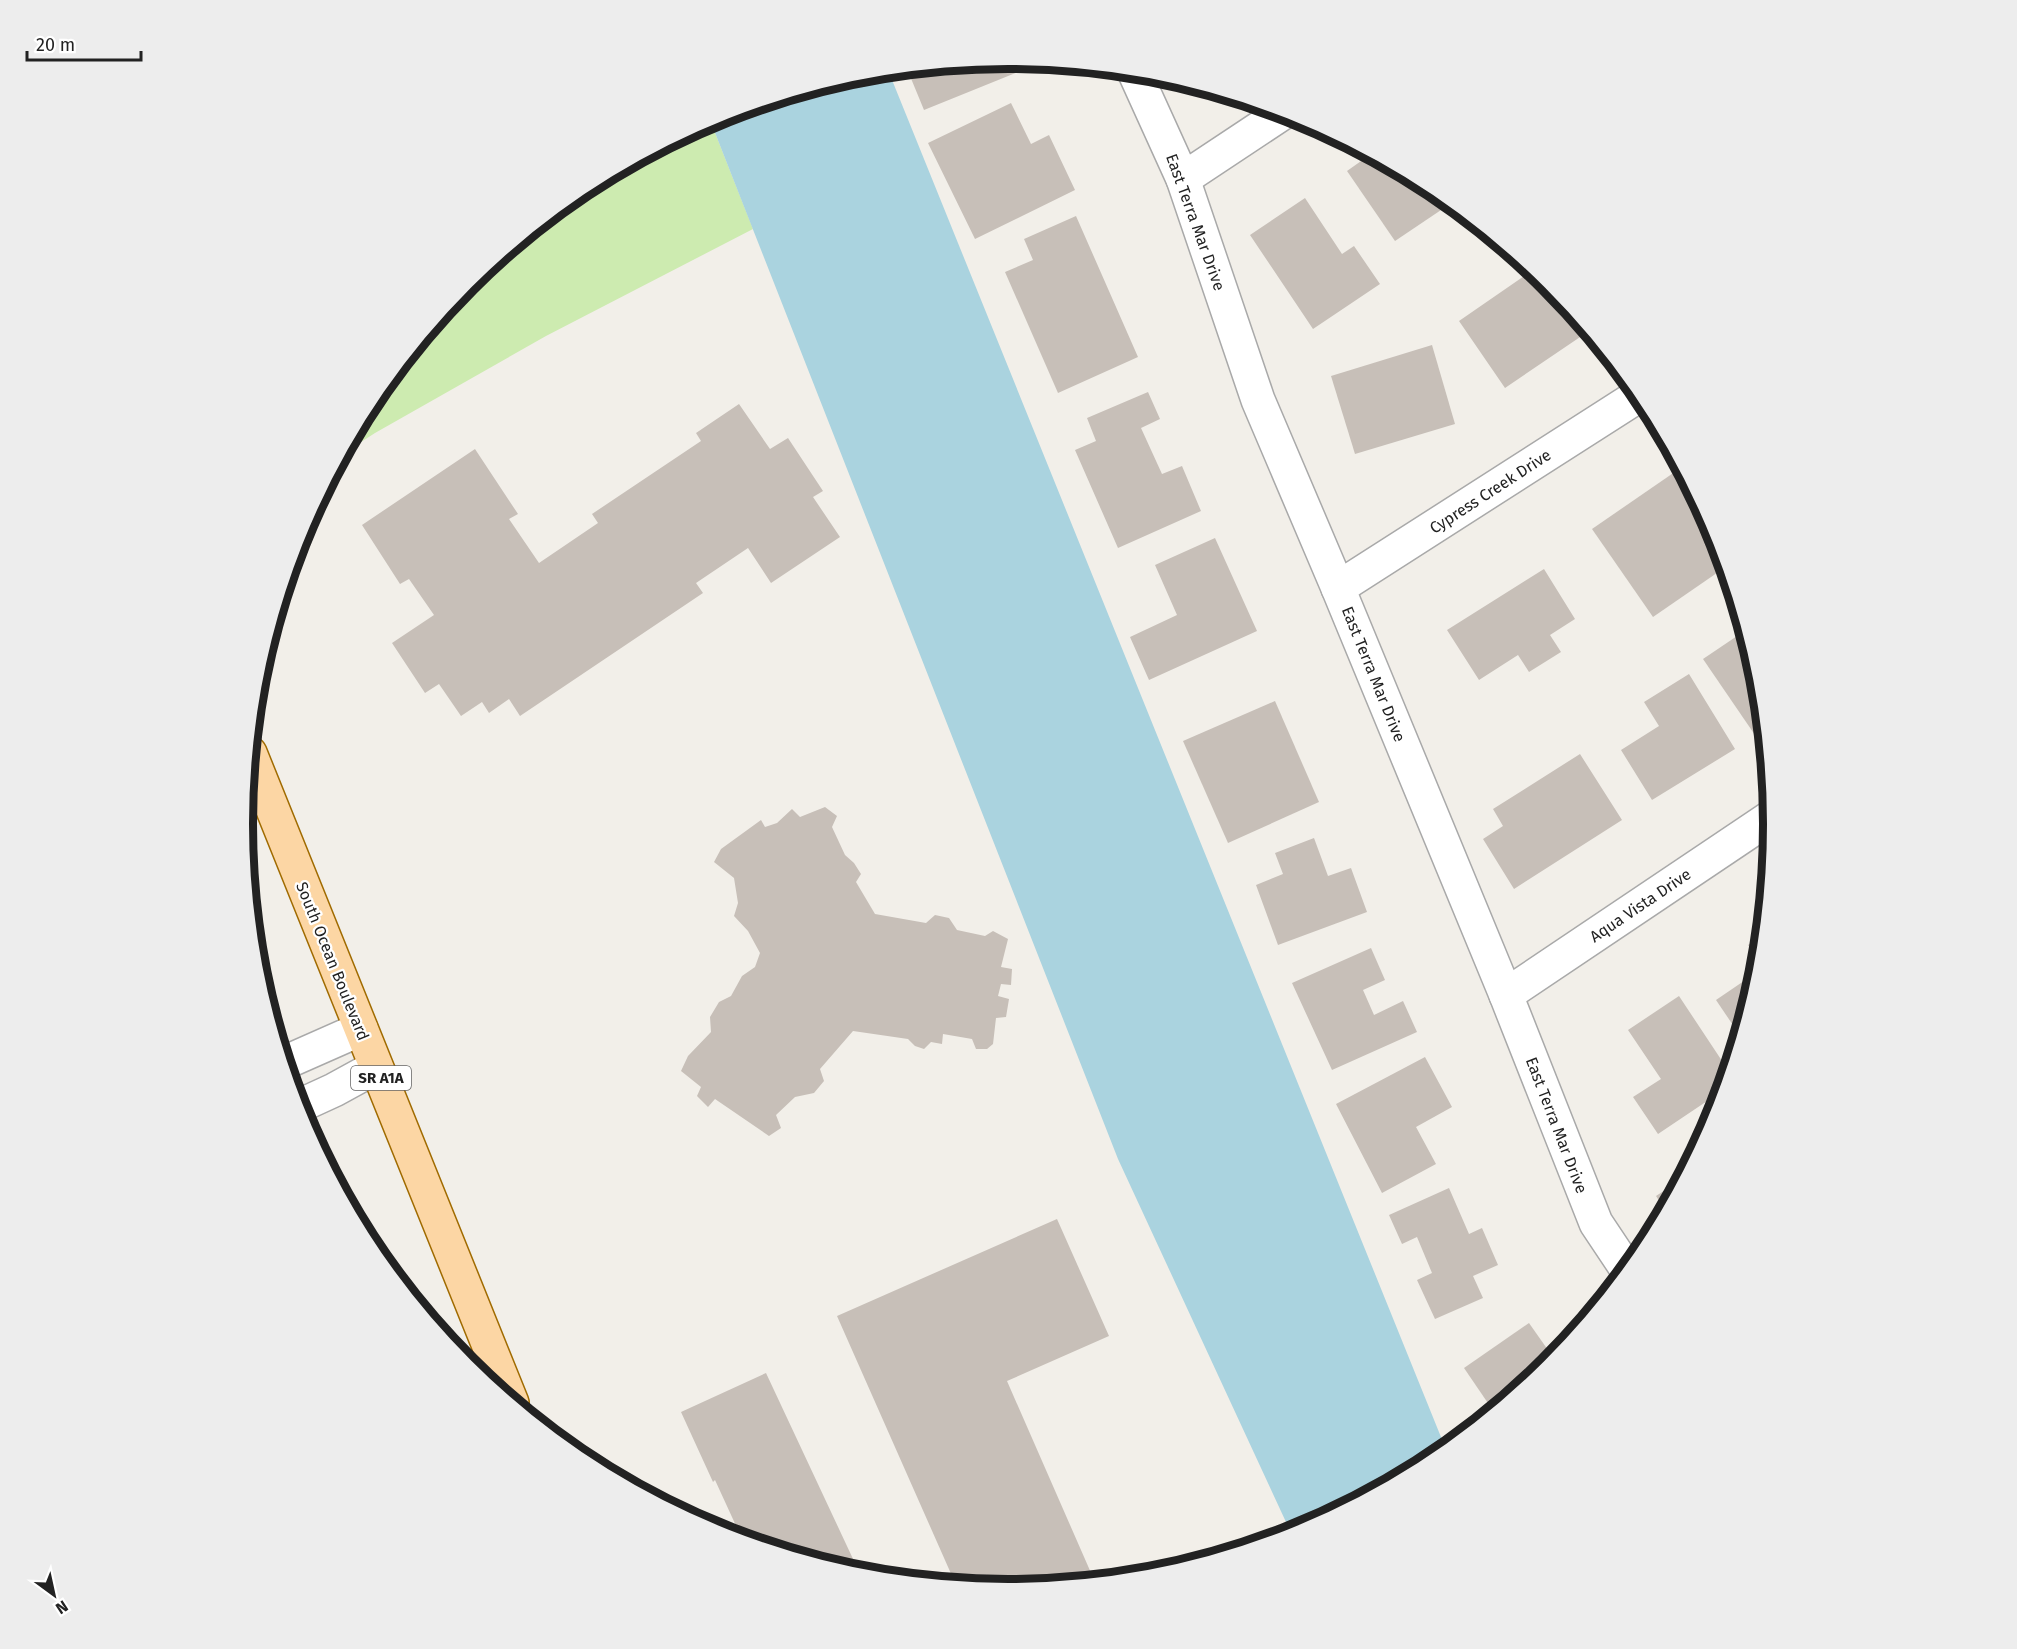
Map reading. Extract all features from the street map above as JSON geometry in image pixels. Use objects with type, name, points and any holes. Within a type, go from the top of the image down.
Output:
[{"type":"main road","name":"South Ocean Boulevard","points":[[255,769],[507,1390]]},
{"type":"street","name":"East Terra Mar Drive","points":[[1138,81],[1183,179],[1258,400],[1506,994],[1596,1223],[1623,1263]]},
{"type":"street","points":[[1183,179],[1275,118]]},
{"type":"street","name":"Cypress Creek Drive","points":[[1338,588],[1633,399]]},
{"type":"street","name":"Aqua Vista Drive","points":[[1506,994],[1764,822]]},
{"type":"street","points":[[291,1060],[361,1029]]},
{"type":"street","points":[[307,1103],[376,1068]]},
{"type":"green space","points":[[714,129],[753,229],[546,336],[354,446],[380,405],[440,326],[510,256],[589,196],[674,147]]},
{"type":"water","points":[[891,78],[1443,1442],[1386,1479],[1343,1502],[1288,1526],[1118,1159],[714,129],[766,109],[813,95]]},
{"type":"building","points":[[1024,70],[924,110],[910,76],[959,71]]},
{"type":"building","points":[[1011,103],[1031,144],[1049,135],[1075,190],[975,239],[928,143]]},
{"type":"building","points":[[1365,159],[1444,208],[1395,241],[1347,171]]},
{"type":"building","points":[[1305,198],[1342,254],[1354,246],[1380,284],[1313,329],[1250,235]]},
{"type":"building","points":[[1076,216],[1138,357],[1058,393],[1005,272],[1033,260],[1024,239]]},
{"type":"building","points":[[1526,274],[1584,335],[1505,388],[1459,321]]},
{"type":"building","points":[[1432,345],[1455,424],[1355,454],[1331,376]]},
{"type":"building","points":[[1148,392],[1160,419],[1141,428],[1162,474],[1182,466],[1201,511],[1118,548],[1075,450],[1096,441],[1087,418]]},
{"type":"building","points":[[739,404],[770,449],[788,438],[823,491],[813,497],[840,537],[771,583],[748,548],[696,583],[703,593],[520,716],[509,699],[489,713],[482,702],[461,716],[439,684],[425,693],[392,643],[434,615],[409,579],[400,584],[362,525],[475,449],[518,514],[509,519],[539,563],[598,523],[592,514],[701,441],[696,433]]},
{"type":"building","points":[[1676,471],[1706,535],[1720,571],[1653,617],[1592,529]]},
{"type":"building","points":[[1215,538],[1257,631],[1149,680],[1130,637],[1177,615],[1155,565]]},
{"type":"building","points":[[1544,569],[1575,619],[1550,635],[1561,652],[1529,672],[1518,655],[1479,680],[1447,630]]},
{"type":"building","points":[[1739,635],[1758,726],[1757,738],[1703,659]]},
{"type":"building","points":[[1689,674],[1735,749],[1652,800],[1621,750],[1659,726],[1644,702]]},
{"type":"building","points":[[1275,701],[1319,802],[1228,843],[1183,741]]},
{"type":"building","points":[[1580,754],[1622,820],[1514,889],[1483,839],[1503,826],[1493,809]]},
{"type":"building","points":[[825,807],[837,816],[832,827],[845,855],[861,874],[856,882],[875,914],[926,923],[935,915],[949,918],[957,930],[985,936],[993,931],[1008,939],[1001,967],[1012,969],[1011,985],[1001,984],[998,996],[1009,999],[1006,1017],[996,1018],[993,1044],[987,1049],[976,1049],[972,1039],[943,1034],[942,1044],[931,1042],[924,1049],[915,1046],[908,1039],[853,1031],[820,1069],[824,1081],[814,1093],[795,1097],[776,1115],[781,1128],[769,1136],[715,1099],[708,1107],[697,1096],[701,1087],[681,1071],[688,1056],[711,1032],[710,1017],[719,1002],[731,996],[742,976],[755,967],[760,953],[748,931],[734,916],[738,903],[734,878],[714,862],[721,849],[761,820],[765,827],[777,823],[792,809],[800,817]]},
{"type":"building","points":[[1314,838],[1328,876],[1351,868],[1367,912],[1278,945],[1256,885],[1283,874],[1275,853]]},
{"type":"building","points":[[1755,941],[1753,952],[1748,945]]},
{"type":"building","points":[[1371,948],[1385,980],[1363,990],[1374,1015],[1403,1001],[1417,1032],[1332,1070],[1292,983]]},
{"type":"building","points":[[1748,979],[1735,1029],[1716,1000]]},
{"type":"building","points":[[1679,996],[1725,1065],[1712,1098],[1658,1134],[1633,1097],[1661,1079],[1628,1030]]},
{"type":"building","points":[[1425,1057],[1452,1107],[1416,1127],[1436,1164],[1382,1193],[1336,1104]]},
{"type":"building","points":[[1672,1186],[1662,1204],[1656,1196]]},
{"type":"building","points":[[1449,1188],[1469,1234],[1482,1228],[1498,1265],[1473,1276],[1483,1298],[1435,1319],[1417,1280],[1432,1273],[1417,1237],[1402,1244],[1389,1215]]},
{"type":"building","points":[[1057,1219],[1109,1336],[1007,1381],[1092,1575],[1008,1580],[953,1577],[837,1316]]},
{"type":"building","points":[[1529,1323],[1549,1352],[1490,1406],[1464,1368]]},
{"type":"building","points":[[766,1373],[855,1564],[813,1554],[738,1529],[681,1412]]}]
